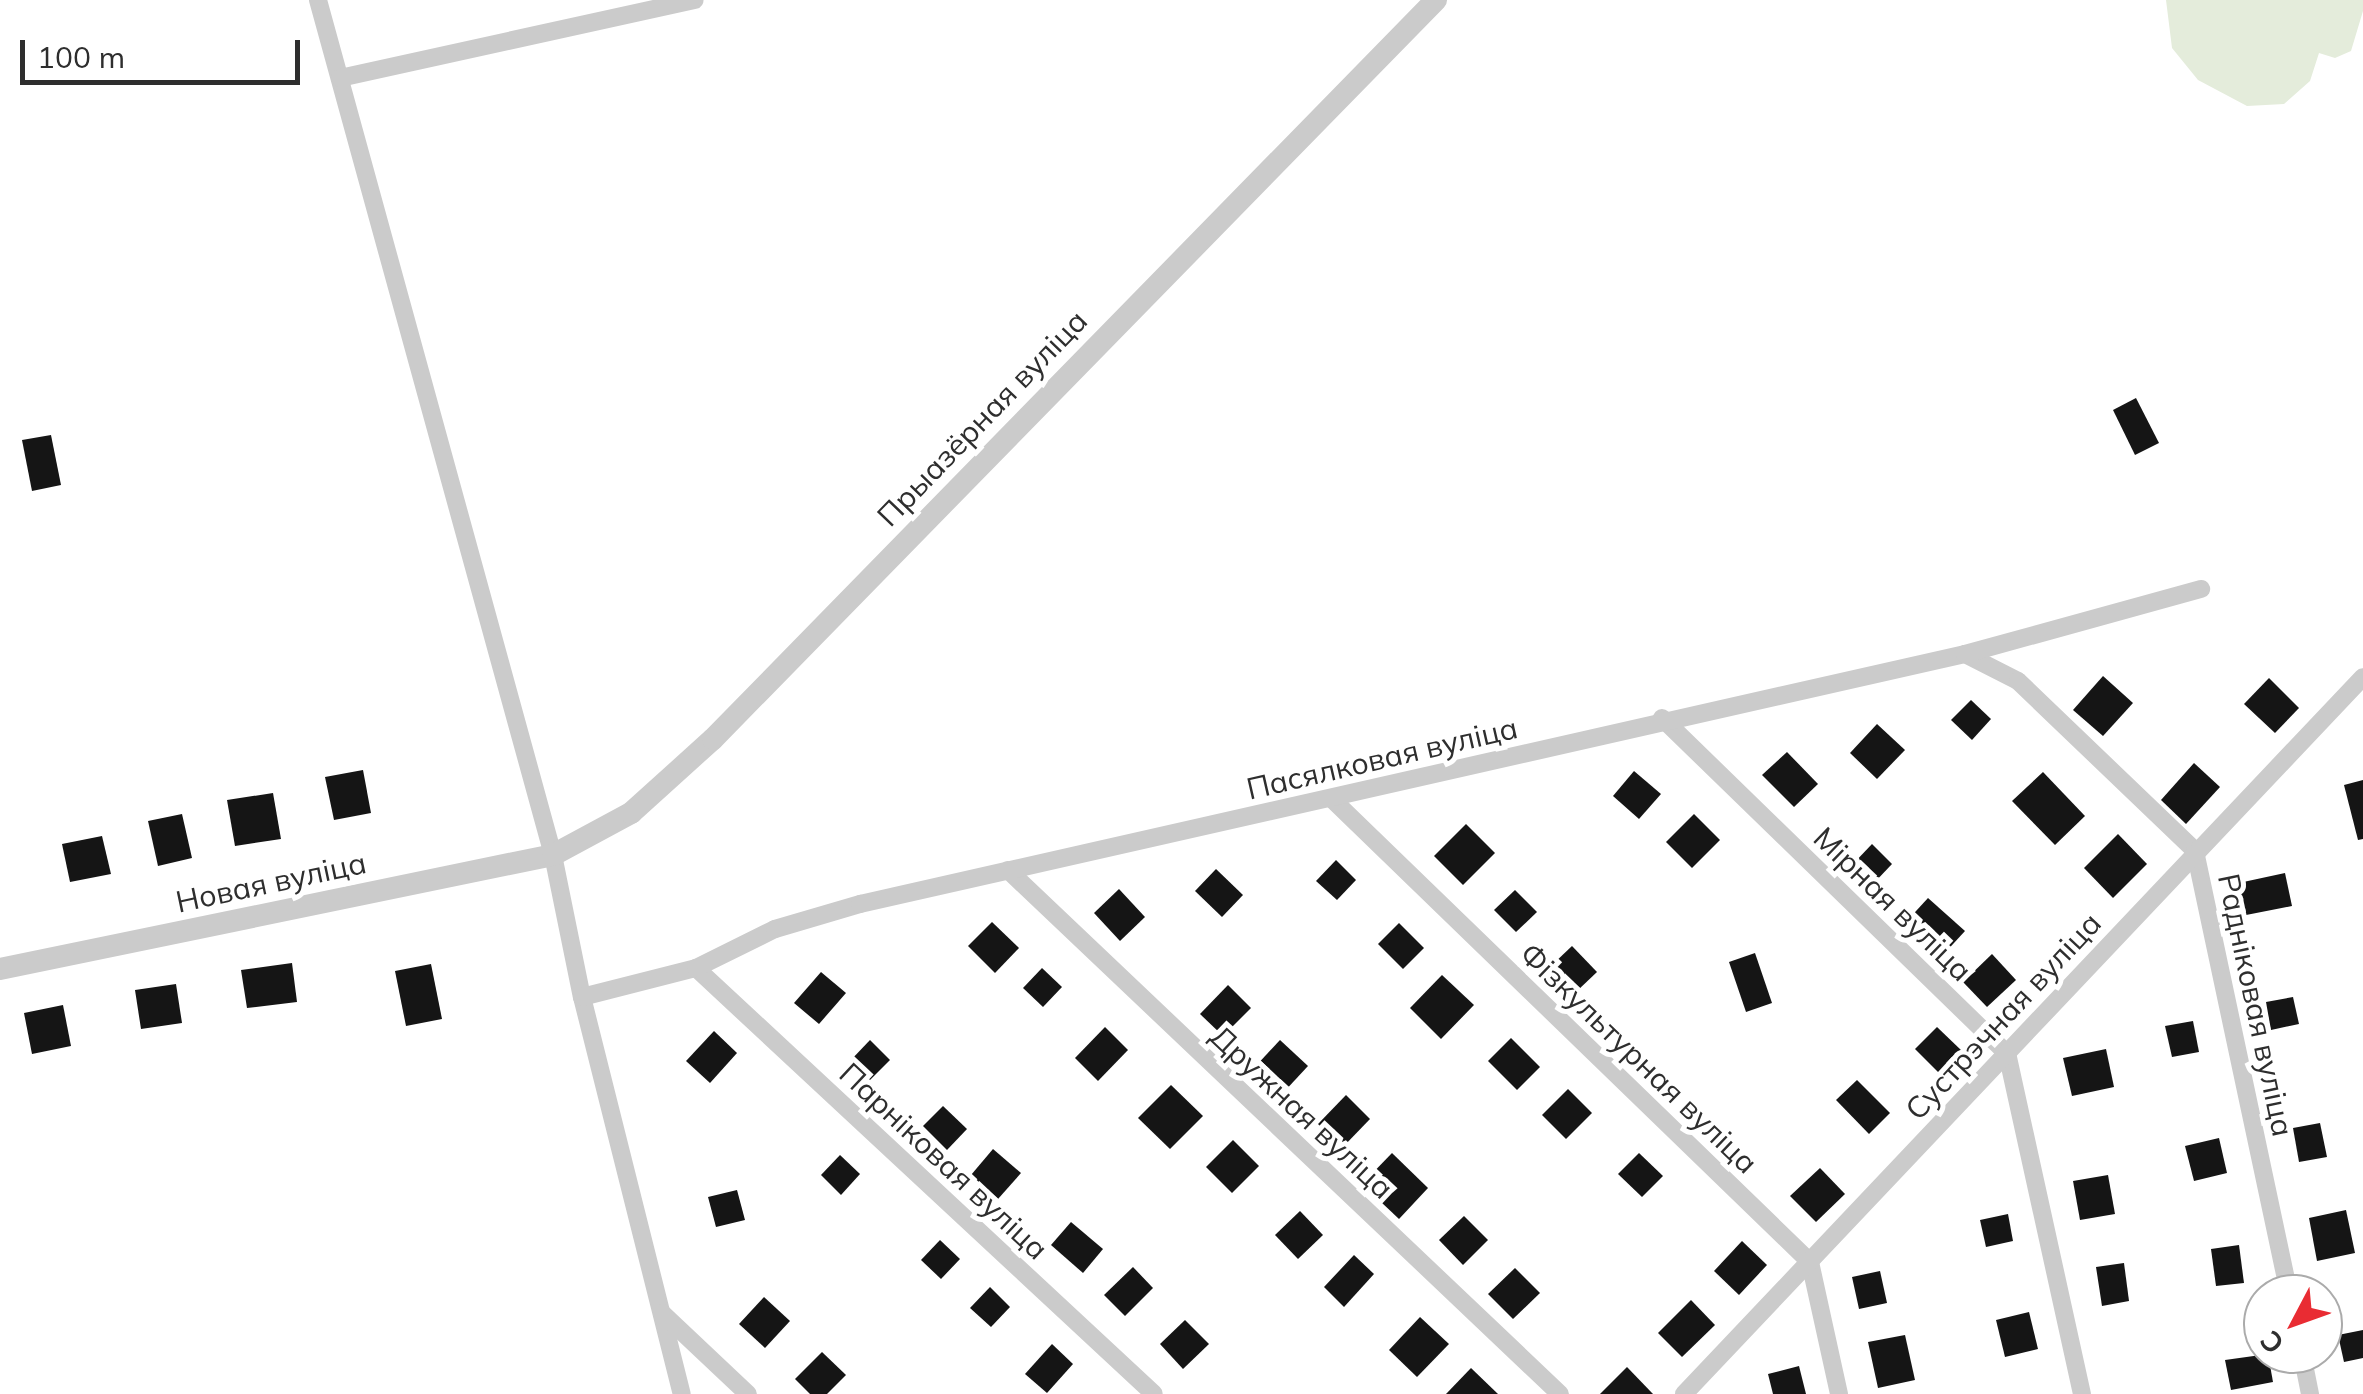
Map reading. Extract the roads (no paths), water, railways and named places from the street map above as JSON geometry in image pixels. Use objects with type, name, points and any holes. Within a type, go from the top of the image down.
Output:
[{"type":"street","points":[[318,0],[554,854],[582,996],[682,1394]]},
{"type":"street","points":[[340,78],[696,0]]},
{"type":"street","name":"Прыазёрная вуліца","points":[[554,854],[631,813],[712,739],[1436,0]]},
{"type":"street","name":"Пасялковая вуліца","points":[[582,996],[696,968],[775,929],[1008,870],[1333,800],[1662,718],[1965,654],[2201,588]]},
{"type":"street","name":"Радніковая вуліца","points":[[1965,654],[2018,681],[2195,851],[2285,1274]]},
{"type":"street","name":"Сустрэчная вуліца","points":[[1684,1394],[2363,677]]},
{"type":"street","name":"Мірная вуліца","points":[[1662,718],[2007,1053]]},
{"type":"street","name":"Фізкультурная вуліца","points":[[1333,800],[1810,1262]]},
{"type":"street","name":"Новая вуліца","points":[[0,969],[554,854]]},
{"type":"street","name":"Дружная вуліца","points":[[1008,870],[1560,1394]]},
{"type":"street","name":"Парніковая вуліца","points":[[696,968],[1154,1394]]},
{"type":"street","points":[[2007,1053],[2082,1394]]},
{"type":"street","points":[[1810,1262],[1839,1394]]},
{"type":"street","points":[[662,1313],[748,1394]]}]
